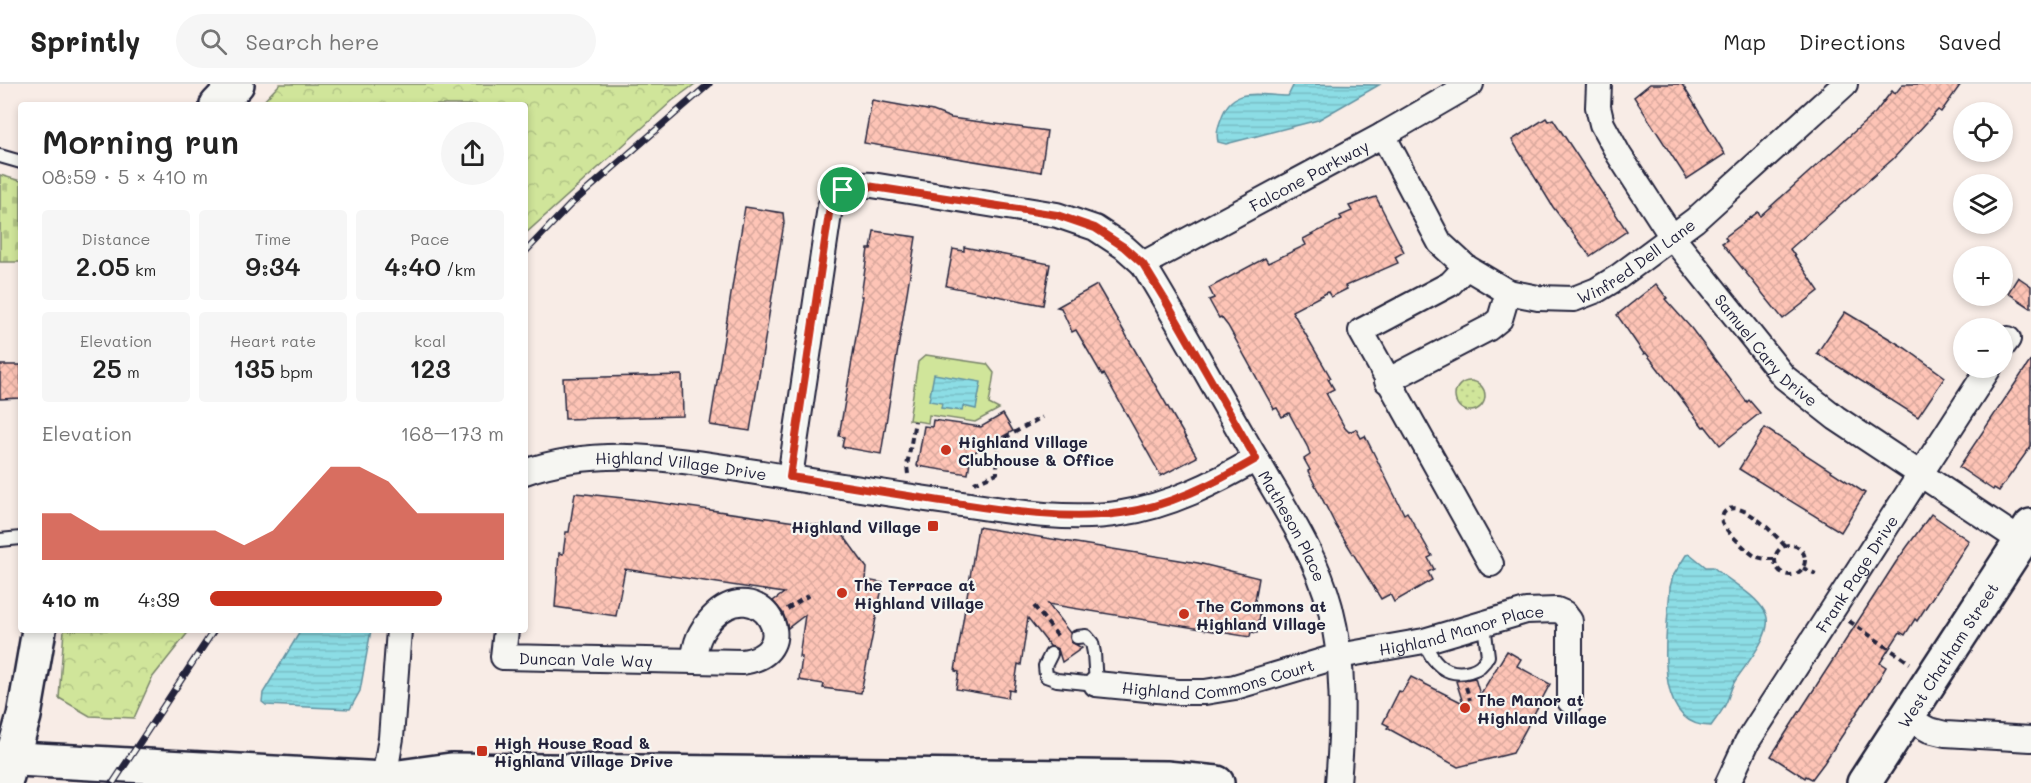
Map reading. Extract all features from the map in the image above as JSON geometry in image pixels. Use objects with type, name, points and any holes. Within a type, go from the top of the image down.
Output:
[{"type":"main road","points":[[220,102],[237,84]]},
{"type":"main road","name":"West Chatham Street","points":[[1864,783],[2026,534]]},
{"type":"main road","points":[[38,633],[6,767],[182,770],[386,782],[451,770],[898,779],[1166,778],[1217,783]]},
{"type":"street","name":"Falcone Parkway","points":[[1143,264],[1383,135],[1471,84]]},
{"type":"street","name":"Samuel Cary Drive","points":[[1599,84],[1598,107],[1604,128],[1672,237],[1784,377],[1836,418],[1920,473],[2026,534]]},
{"type":"street","name":"Winfred Dell Lane","points":[[1383,135],[1440,243],[1466,267],[1508,291],[1538,298],[1574,299],[1598,290],[1672,237],[1715,202],[1845,84]]},
{"type":"street","name":"Matheson Place","points":[[790,477],[830,207],[834,198],[843,190],[872,185],[1057,215],[1095,228],[1124,247],[1143,264],[1256,459],[1320,576],[1329,605],[1339,656],[1342,708],[1338,783]]},
{"type":"street","points":[[1466,267],[1450,284],[1360,331],[1491,564]]},
{"type":"street","points":[[1387,381],[1489,328],[1500,319],[1508,291]]},
{"type":"street","name":"Frank Page Drive","points":[[1728,783],[1747,742],[1982,378]]},
{"type":"street","name":"Highland Village Drive","points":[[528,471],[580,459],[630,456],[790,477],[1011,512],[1089,516],[1123,513],[1166,501],[1201,488],[1256,459]]},
{"type":"street","name":"Highland Manor Place","points":[[1339,656],[1424,641],[1526,611],[1551,609],[1564,613],[1571,626],[1570,701]]},
{"type":"street","points":[[386,782],[399,633]]},
{"type":"street","name":"Duncan Vale Way","points":[[506,633],[503,657],[694,660]]},
{"type":"street","name":"Highland Commons Court","points":[[1096,684],[1178,692],[1205,692],[1235,687],[1339,656]]},
{"type":"street","points":[[1907,717],[1929,730],[1945,734],[2031,739]]},
{"type":"lane","points":[[0,156],[18,161]]},
{"type":"lane","points":[[0,540],[18,538]]},
{"type":"lane","points":[[1424,641],[1435,662],[1452,673],[1463,673],[1475,669],[1486,660],[1488,642],[1484,625]]},
{"type":"lane","name":"Highland Commons Court","points":[[1051,654],[1045,666],[1047,676],[1057,680],[1096,684],[1092,643],[1086,636],[1077,637]]},
{"type":"path","points":[[963,483],[975,483],[997,473],[997,454],[1001,440],[1042,417]]},
{"type":"path","points":[[911,477],[907,466],[915,421]]},
{"type":"path","points":[[1774,560],[1755,556],[1722,524],[1722,516],[1727,510],[1737,508],[1747,512],[1784,545],[1798,547],[1803,552],[1805,560],[1803,568],[1798,573],[1785,575],[1775,566],[1775,554],[1784,545]]},
{"type":"path","points":[[1803,568],[1816,574]]},
{"type":"path","points":[[779,615],[809,596]]},
{"type":"path","points":[[1034,606],[1064,645]]},
{"type":"path","points":[[1833,610],[1910,664]]},
{"type":"green space","points":[[280,84],[695,84],[672,101],[528,231],[528,102],[263,102]]},
{"type":"green space","points":[[0,175],[18,180],[18,262],[0,262]]},
{"type":"green space","points":[[926,355],[987,364],[994,373],[989,404],[999,409],[975,422],[929,415],[928,423],[909,420],[918,362]]},
{"type":"green space","points":[[1470,381],[1480,386],[1485,396],[1480,406],[1470,411],[1460,406],[1455,396],[1460,386]]},
{"type":"green space","points":[[64,633],[188,633],[152,678],[134,718],[90,716],[59,698]]},
{"type":"water","points":[[1294,84],[1379,85],[1318,120],[1226,144],[1218,142],[1217,133],[1220,122],[1232,101],[1248,94],[1288,96]]},
{"type":"water","points":[[934,374],[981,382],[976,409],[963,406],[962,411],[941,408],[942,403],[929,401]]},
{"type":"water","points":[[1690,554],[1706,567],[1713,567],[1761,605],[1767,620],[1766,629],[1758,648],[1735,681],[1726,704],[1711,726],[1691,722],[1678,710],[1670,693],[1666,672],[1670,587],[1673,576],[1686,555]]},
{"type":"water","points":[[299,633],[370,633],[360,691],[350,709],[266,705],[262,702],[263,693]]},
{"type":"building","points":[[1650,84],[1682,84],[1725,154],[1687,179],[1634,97]]},
{"type":"building","points":[[1903,84],[1961,84],[1941,112],[1938,110],[1893,159],[1790,249],[1819,291],[1783,319],[1722,243],[1727,240],[1725,237],[1758,212],[1760,216],[1875,113],[1892,91],[1895,94]]},
{"type":"building","points":[[872,100],[933,111],[951,118],[1047,131],[1041,172],[864,143]]},
{"type":"building","points":[[1546,118],[1548,121],[1553,119],[1627,231],[1590,256],[1553,207],[1512,140]]},
{"type":"building","points":[[1376,197],[1404,252],[1395,257],[1398,263],[1345,286],[1347,289],[1331,297],[1328,292],[1292,311],[1331,378],[1328,379],[1334,389],[1326,393],[1345,428],[1349,432],[1356,429],[1361,438],[1365,436],[1404,514],[1407,512],[1432,556],[1428,558],[1434,569],[1428,572],[1432,580],[1394,602],[1390,594],[1381,599],[1336,526],[1308,471],[1310,470],[1304,459],[1310,455],[1308,448],[1289,413],[1282,417],[1277,408],[1274,409],[1228,326],[1221,317],[1219,318],[1209,300],[1214,298],[1209,288],[1265,258],[1268,263],[1306,245],[1303,239],[1342,219],[1340,216],[1352,211],[1349,206]]},
{"type":"building","points":[[745,207],[783,213],[784,223],[750,431],[710,425]]},
{"type":"building","points":[[874,231],[916,237],[881,454],[842,447],[844,437],[839,436],[863,296],[861,296],[868,249],[871,249]]},
{"type":"building","points":[[964,247],[1050,264],[1043,305],[946,286],[953,249],[964,251]]},
{"type":"building","points":[[2018,277],[2031,286],[2031,308],[2013,296],[2013,285]]},
{"type":"building","points":[[1656,284],[1667,298],[1665,299],[1691,328],[1747,402],[1749,400],[1760,413],[1720,445],[1705,426],[1703,427],[1646,353],[1644,354],[1617,315]]},
{"type":"building","points":[[1097,285],[1197,457],[1161,476],[1104,374],[1102,375],[1076,330],[1072,332],[1061,308],[1057,307]]},
{"type":"building","points":[[1845,312],[1905,348],[1945,377],[1918,417],[1817,353]]},
{"type":"building","points":[[2031,360],[2031,446],[1999,491],[1994,488],[1993,490],[1959,467]]},
{"type":"building","points":[[0,365],[18,365],[18,398],[0,399]]},
{"type":"building","points":[[682,375],[683,416],[565,419],[563,378]]},
{"type":"building","name":"Highland Village Clubhouse & Office","points":[[1003,414],[1013,431],[971,454],[968,474],[917,466],[924,426],[932,427],[933,420],[981,427]]},
{"type":"building","points":[[1765,428],[1865,493],[1841,532],[1739,469]]},
{"type":"building","name":"The Terrace at Highland Village","points":[[575,493],[844,529],[843,535],[867,568],[866,580],[883,583],[861,693],[823,688],[824,684],[799,680],[802,657],[799,657],[805,615],[788,628],[783,613],[773,601],[784,593],[625,569],[616,616],[555,607],[559,553],[563,554],[566,532],[569,532]]},
{"type":"building","points":[[1931,514],[1969,541],[1917,621],[1915,619],[1905,635],[1900,632],[1880,663],[1886,667],[1824,763],[1812,779],[1806,776],[1805,778],[1771,756],[1896,562]]},
{"type":"building","name":"The Commons at Highland Village","points":[[978,527],[1198,563],[1259,578],[1254,606],[1261,608],[1257,633],[1251,632],[1250,637],[1048,604],[1070,633],[1071,642],[1082,648],[1062,662],[1058,649],[1050,646],[1028,618],[1021,665],[1018,664],[1014,691],[1009,690],[1008,698],[956,689],[959,672],[955,671]]},
{"type":"building","name":"The Manor at Highland Village","points":[[1507,651],[1521,659],[1517,666],[1550,684],[1513,753],[1458,767],[1387,728],[1389,726],[1383,723],[1399,691],[1402,692],[1411,677],[1463,703],[1456,681],[1475,678],[1480,695]]},
{"type":"railway","points":[[528,249],[570,205],[709,84]]},
{"type":"railway","points":[[113,783],[212,633]]},
{"type":"place","name":"Highland Village Clubhouse & Office","points":[[946,450]]},
{"type":"place","name":"Highland Village","points":[[933,526]]},
{"type":"place","name":"The Terrace at Highland Village","points":[[842,593]]},
{"type":"place","name":"The Commons at Highland Village","points":[[1184,614]]},
{"type":"place","name":"The Manor at Highland Village","points":[[1465,708]]},
{"type":"place","name":"High House Road & Highland Village Drive","points":[[482,751]]},
{"type":"route","points":[[872,185],[1057,215],[1095,228],[1124,247],[1143,264],[1256,459],[1201,488],[1166,501],[1123,513],[1089,516],[1011,512],[790,477],[830,207],[834,198],[843,190],[851,186],[872,185]]}]
